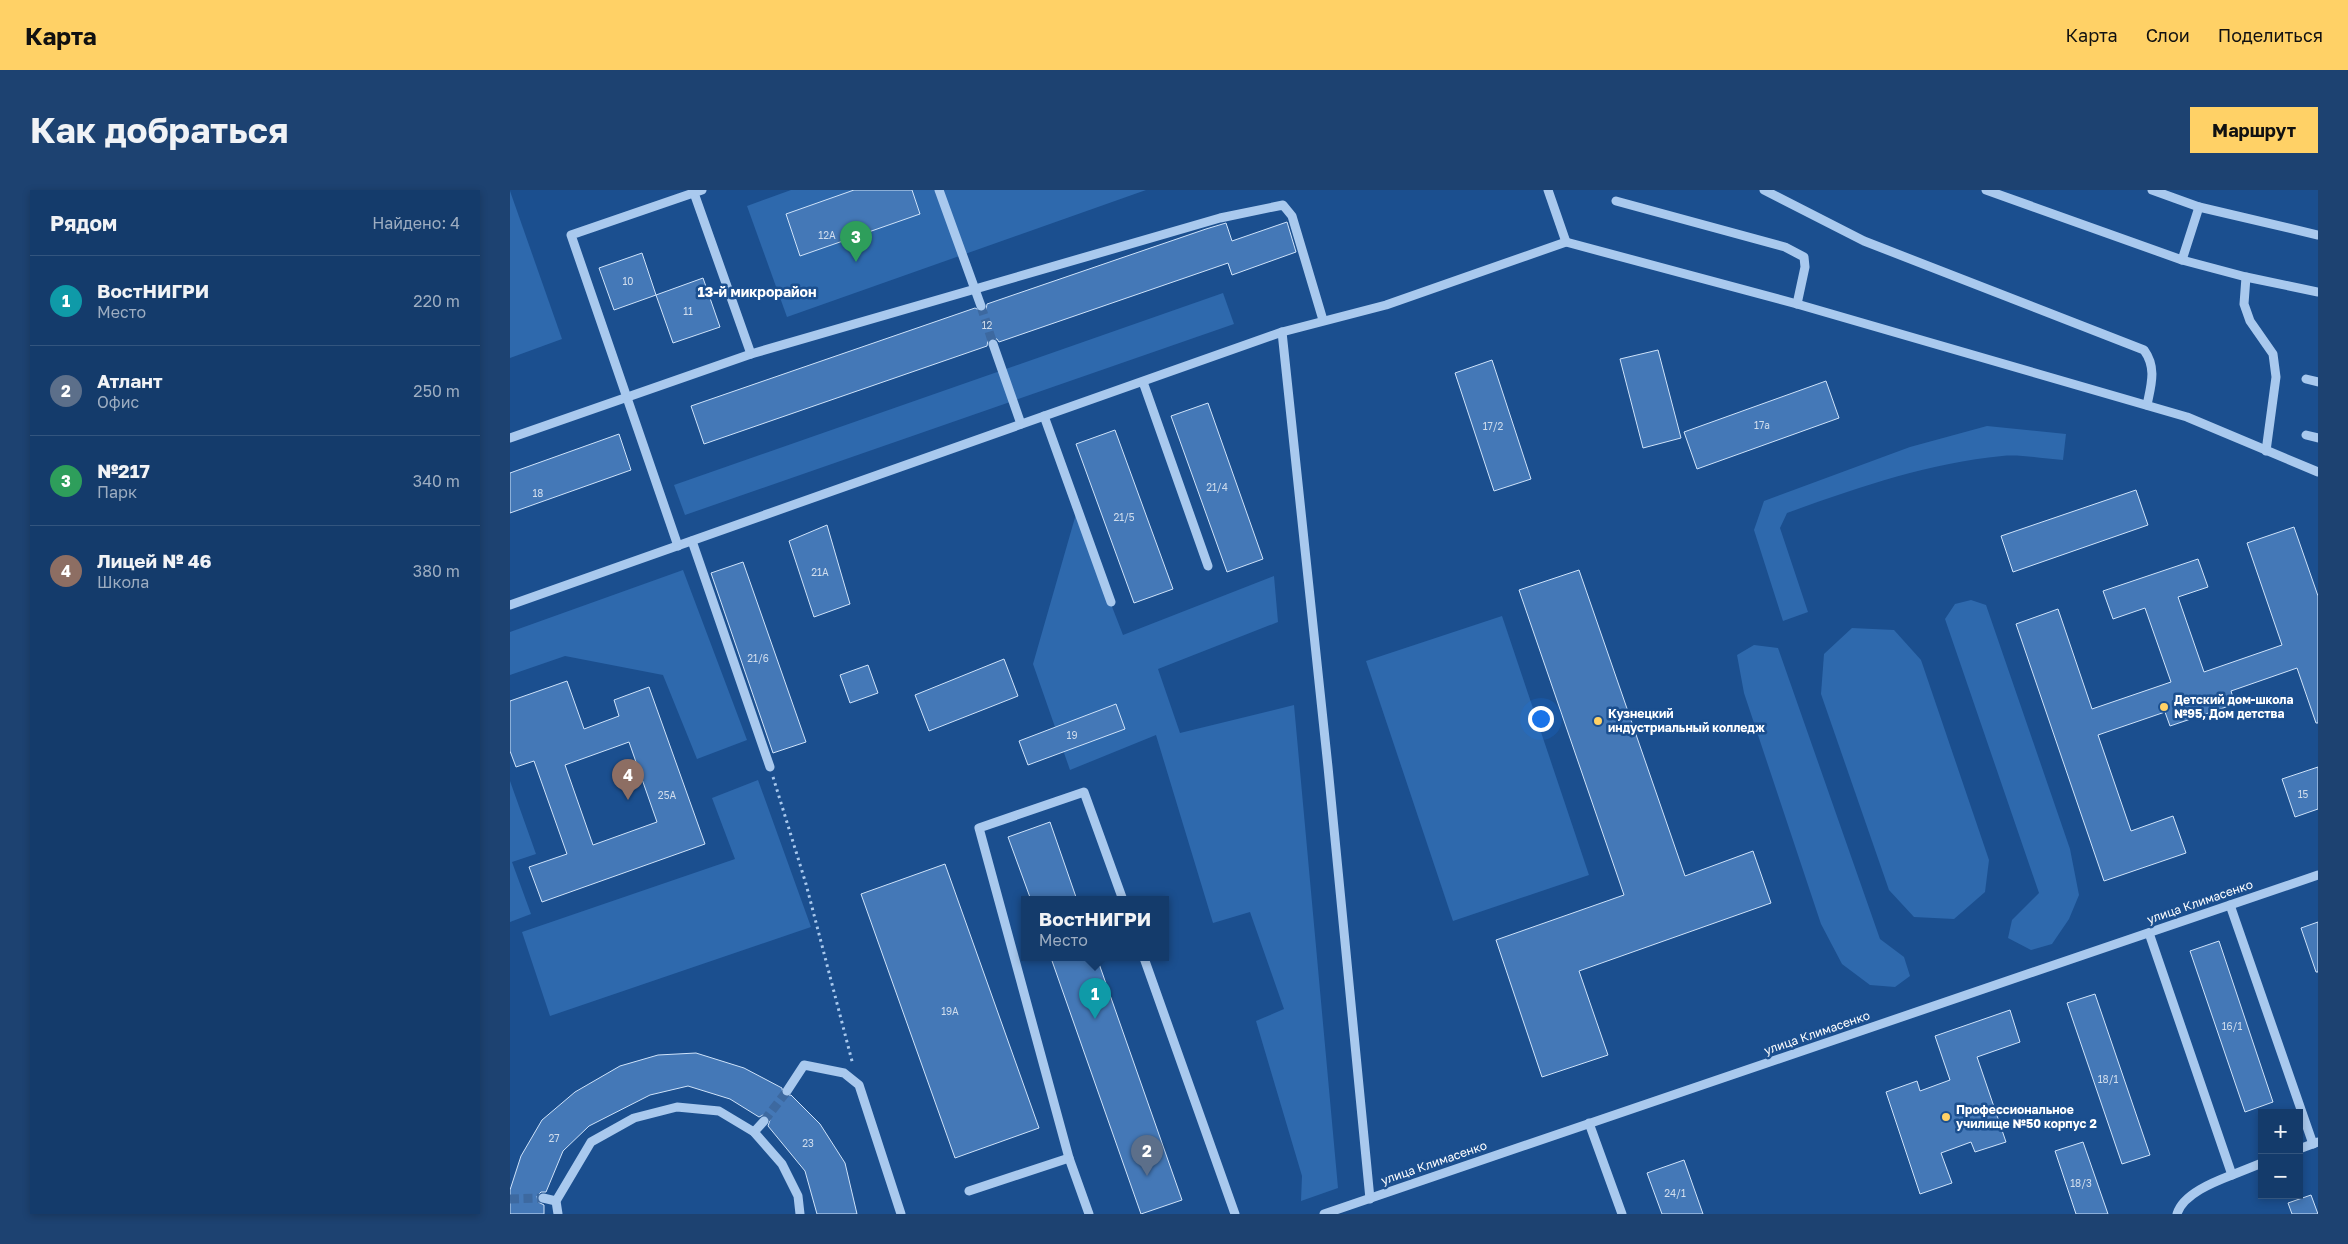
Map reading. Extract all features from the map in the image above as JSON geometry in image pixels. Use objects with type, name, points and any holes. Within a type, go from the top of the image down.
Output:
[{"type":"street","points":[[939,190],[981,306]]},
{"type":"street","points":[[1548,190],[1566,242]]},
{"type":"street","points":[[1764,190],[1864,241],[2144,350],[2151,359],[2153,375],[2147,405]]},
{"type":"street","points":[[1986,190],[2182,260],[2246,277],[2318,292]]},
{"type":"street","points":[[2152,190],[2199,207],[2318,235]]},
{"type":"street","points":[[678,546],[571,235],[698,191],[751,354]]},
{"type":"street","points":[[1616,201],[1785,247],[1804,257],[1805,267],[1797,304]]},
{"type":"street","points":[[510,438],[751,354],[1220,218],[1283,205],[1292,216],[1323,320]]},
{"type":"street","points":[[2182,260],[2199,207]]},
{"type":"street","points":[[510,605],[1282,332],[1386,305],[1566,242],[1797,304],[2187,417],[2318,472]]},
{"type":"street","points":[[2246,277],[2244,304],[2250,321],[2273,354],[2276,377],[2266,451]]},
{"type":"street","points":[[1282,332],[1329,776],[1370,1198]]},
{"type":"street","points":[[993,344],[1021,424]]},
{"type":"street","points":[[2306,379],[2318,382]]},
{"type":"street","points":[[1143,382],[1208,566]]},
{"type":"street","points":[[1044,416],[1111,602]]},
{"type":"street","points":[[2306,436],[2318,438]]},
{"type":"street","points":[[692,541],[770,767]]},
{"type":"street","points":[[1089,1214],[1069,1158],[978,828],[1084,792],[1122,896]]},
{"type":"street","name":"улица Климасенко","points":[[1324,1214],[2318,875]]},
{"type":"street","points":[[2230,905],[2315,1143],[2303,1148]]},
{"type":"street","points":[[2149,934],[2232,1175]]},
{"type":"street","points":[[1145,961],[1235,1214]]},
{"type":"street","points":[[787,1091],[804,1064],[844,1073],[859,1085],[901,1214]]},
{"type":"street","points":[[558,1214],[556,1201],[592,1142],[634,1118],[677,1107],[719,1111],[754,1132],[782,1164],[798,1196],[800,1214]]},
{"type":"street","points":[[754,1132],[764,1120]]},
{"type":"street","points":[[1589,1123],[1622,1214]]},
{"type":"street","points":[[969,1191],[1069,1158]]},
{"type":"street","points":[[2177,1214],[2179,1206],[2207,1185],[2258,1165]]},
{"type":"street","points":[[544,1198],[556,1201]]},
{"type":"path","points":[[770,767],[806,884],[859,1085]]},
{"type":"shaded area","points":[[791,190],[1146,190],[787,317],[747,206]]},
{"type":"shaded area","points":[[510,191],[562,339],[510,358]]},
{"type":"shaded area","points":[[1223,293],[1234,324],[685,515],[674,485]]},
{"type":"shaded area","points":[[1987,426],[2066,434],[2063,460],[2009,456],[1974,459],[1947,464],[1866,486],[1787,513],[1780,528],[1808,612],[1783,621],[1754,530],[1764,501],[1910,447]]},
{"type":"shaded area","points":[[1076,514],[1123,635],[1274,576],[1278,622],[1158,669],[1180,733],[1294,705],[1338,1188],[1301,1201],[1302,1176],[1256,1021],[1284,1009],[1250,912],[1213,923],[1156,735],[1070,770],[1033,664]]},
{"type":"shaded area","points":[[683,570],[747,740],[697,759],[663,675],[565,656],[510,675],[510,632]]},
{"type":"shaded area","points":[[1971,600],[1986,605],[2070,849],[2079,895],[2069,919],[2052,944],[2031,950],[2008,938],[2012,920],[2039,893],[1945,619],[1955,604]]},
{"type":"shaded area","points":[[1502,616],[1589,875],[1453,921],[1366,661]]},
{"type":"shaded area","points":[[1852,628],[1894,630],[1921,660],[1989,860],[1985,892],[1954,919],[1914,917],[1889,890],[1821,694],[1824,654]]},
{"type":"shaded area","points":[[1754,645],[1778,648],[1880,939],[1904,957],[1910,976],[1895,987],[1870,985],[1842,964],[1821,924],[1744,693],[1737,655]]},
{"type":"shaded area","points":[[758,780],[811,927],[550,1016],[522,932],[735,859],[712,798]]},
{"type":"shaded area","points":[[510,781],[536,854],[512,862],[531,914],[510,922]]},
{"type":"building","points":[[854,190],[912,190],[920,214],[800,256],[786,214]]},
{"type":"building","points":[[1287,222],[1296,252],[1232,275],[1228,263],[999,342],[997,339],[991,338],[988,340],[987,346],[704,444],[691,406],[975,308],[983,312],[986,310],[987,304],[1206,229],[1226,223],[1232,241]]},
{"type":"building","points":[[642,253],[656,295],[614,310],[599,268]]},
{"type":"building","points":[[703,278],[720,327],[673,343],[656,295]]},
{"type":"building","points":[[1658,350],[1681,438],[1643,448],[1620,359]]},
{"type":"building","points":[[1492,360],[1531,479],[1494,491],[1455,373]]},
{"type":"building","points":[[1826,381],[1839,418],[1697,469],[1684,432]]},
{"type":"building","points":[[1208,403],[1263,559],[1227,572],[1171,416]]},
{"type":"building","points":[[1115,430],[1173,589],[1134,603],[1076,444]]},
{"type":"building","points":[[619,434],[631,470],[510,513],[510,473]]},
{"type":"building","points":[[2136,490],[2148,525],[2013,572],[2001,536]]},
{"type":"building","points":[[827,525],[850,604],[814,617],[789,541]]},
{"type":"building","name":"Детский дом-школа №95, Дом детства","points":[[2294,527],[2318,596],[2318,723],[2316,723],[2297,668],[2231,691],[2235,704],[2170,726],[2165,712],[2098,735],[2131,831],[2173,816],[2186,853],[2104,881],[2016,624],[2058,609],[2092,709],[2171,682],[2145,608],[2113,619],[2103,591],[2198,559],[2208,587],[2178,597],[2204,672],[2282,645],[2247,543]]},
{"type":"building","points":[[743,562],[806,742],[773,753],[711,573]]},
{"type":"building","name":"Кузнецкий индустриальный колледж","points":[[1579,570],[1685,876],[1753,851],[1771,903],[1579,971],[1608,1055],[1542,1077],[1496,940],[1624,895],[1519,590]]},
{"type":"building","points":[[1004,659],[1018,696],[929,731],[915,695]]},
{"type":"building","points":[[868,665],[878,693],[850,703],[840,675]]},
{"type":"building","points":[[567,681],[584,729],[619,716],[614,700],[649,687],[705,844],[542,902],[529,867],[567,854],[534,761],[516,767],[510,751],[510,701]],"holes":[[[629,742],[657,822],[593,845],[565,765]]]},
{"type":"building","points":[[1116,704],[1125,729],[1028,765],[1019,741]]},
{"type":"building","points":[[2318,767],[2318,809],[2295,817],[2282,779]]},
{"type":"building","points":[[1050,822],[1076,896],[1030,896],[1008,837]]},
{"type":"building","points":[[945,864],[1039,1128],[955,1158],[861,894]]},
{"type":"building","points":[[2318,922],[2318,972],[2316,972],[2301,928]]},
{"type":"building","points":[[2219,941],[2273,1102],[2245,1112],[2190,951]]},
{"type":"building","points":[[1052,961],[1098,961],[1182,1200],[1141,1214]]},
{"type":"building","points":[[2095,994],[2150,1155],[2122,1164],[2067,1003]]},
{"type":"building","name":"Профессиональное училище №50 корпус 2","points":[[2010,1010],[2020,1042],[1977,1057],[2006,1142],[1975,1152],[1971,1142],[1941,1153],[1952,1183],[1920,1194],[1886,1092],[1917,1081],[1920,1091],[1950,1080],[1935,1036]]},
{"type":"building","points":[[696,1053],[744,1068],[782,1088],[783,1096],[791,1095],[820,1124],[845,1163],[857,1214],[817,1214],[805,1171],[768,1126],[770,1120],[768,1116],[763,1115],[759,1117],[730,1099],[688,1086],[650,1095],[589,1126],[563,1151],[546,1192],[541,1192],[537,1196],[538,1202],[544,1205],[544,1214],[510,1214],[510,1190],[521,1156],[542,1120],[575,1092],[620,1066],[658,1055]]},
{"type":"building","points":[[2083,1142],[2108,1214],[2076,1214],[2055,1151]]},
{"type":"building","points":[[1684,1160],[1703,1214],[1662,1214],[1647,1173]]},
{"type":"building","points":[[2311,1195],[2318,1214],[2292,1214],[2288,1203]]},
{"type":"tunnel","points":[[981,306],[993,344]]},
{"type":"tunnel","points":[[764,1121],[787,1091]]},
{"type":"tunnel","points":[[510,1199],[543,1198]]},
{"type":"place","name":"№217","points":[[856,262]]},
{"type":"place","name":"Детский дом-школа №95, Дом детства","points":[[2164,707]]},
{"type":"place","name":"Кузнецкий индустриальный колледж","points":[[1598,721]]},
{"type":"place","name":"Лицей № 46","points":[[628,800]]},
{"type":"place","name":"ВостНИГРИ","points":[[1095,1019]]},
{"type":"place","name":"Профессиональное училище №50 корпус 2","points":[[1946,1117]]},
{"type":"place","name":"Атлант","points":[[1147,1176]]},
{"type":"district","name":"13-й микрорайон","points":[[757,292]]}]
